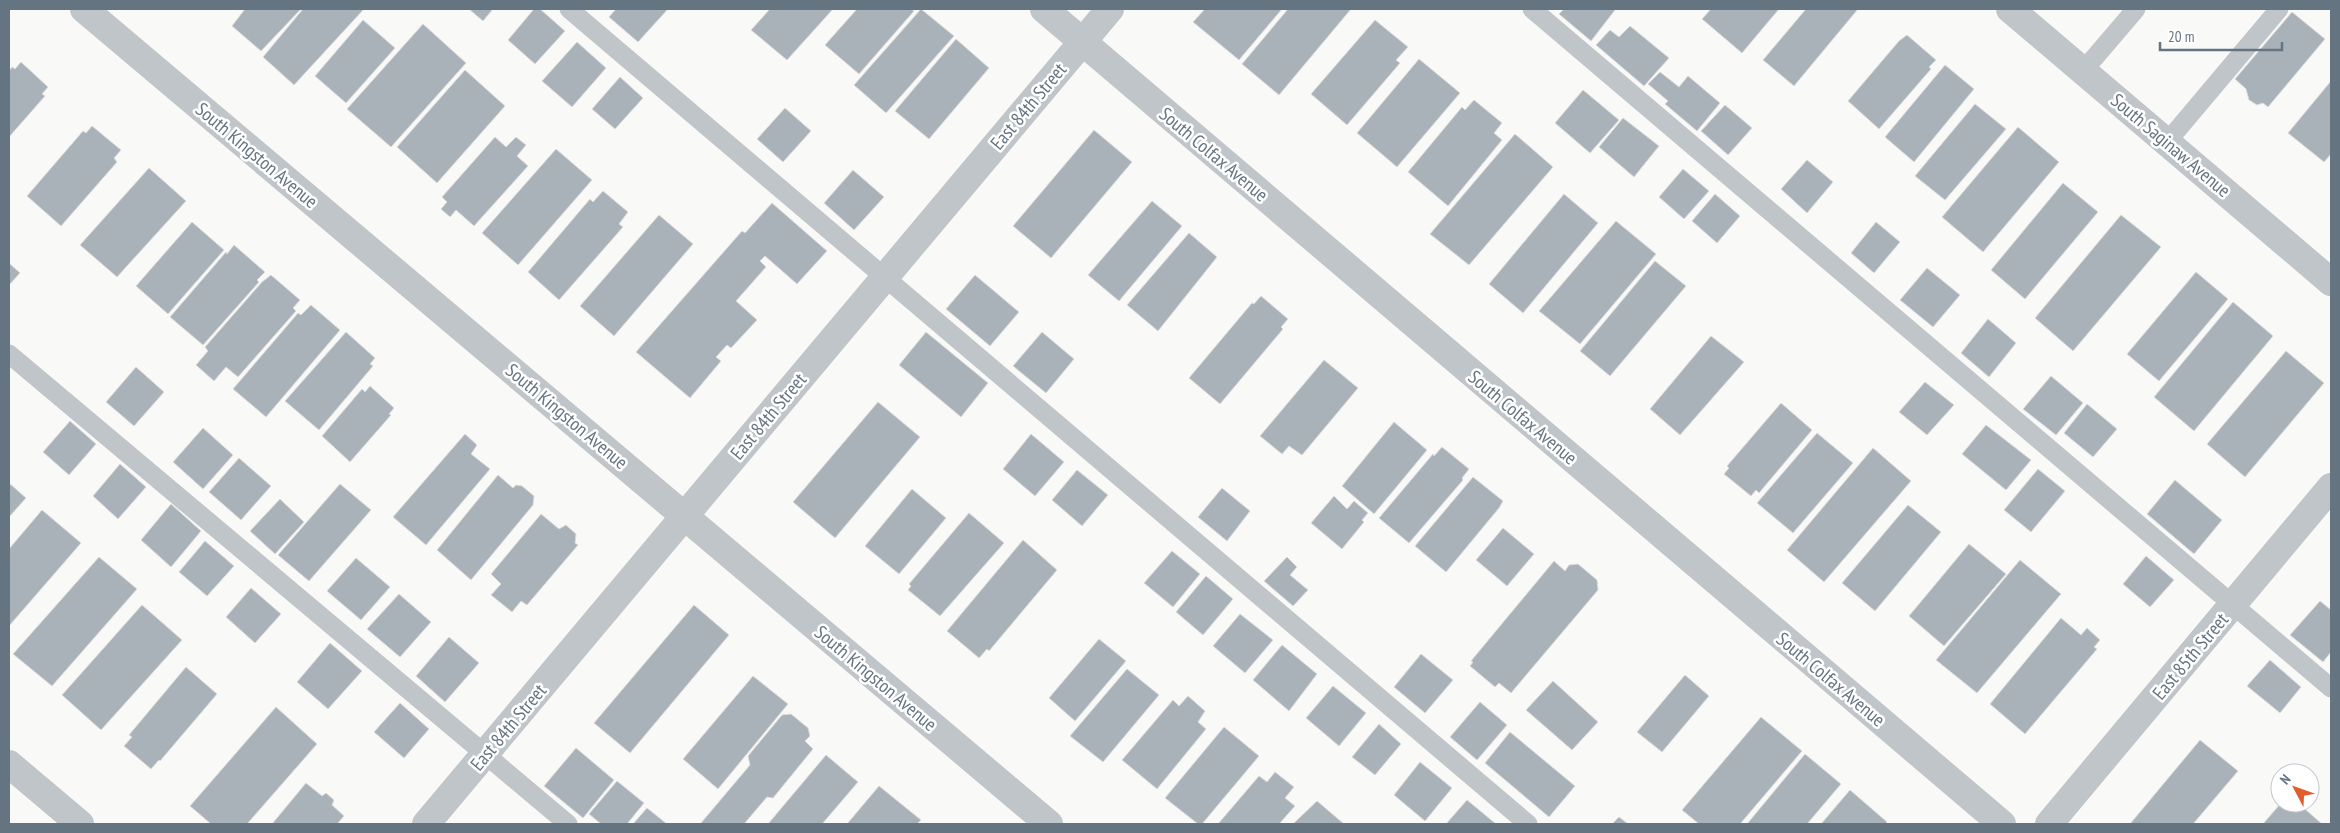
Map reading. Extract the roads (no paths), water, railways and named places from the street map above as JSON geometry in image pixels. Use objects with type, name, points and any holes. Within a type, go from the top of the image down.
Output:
[{"type":"street","name":"South Kingston Avenue","points":[[84,9],[1049,824]]},
{"type":"street","name":"South Colfax Avenue","points":[[1044,9],[2002,824]]},
{"type":"street","name":"East 84th Street","points":[[426,824],[1110,9]]},
{"type":"street","name":"South Saginaw Avenue","points":[[2010,9],[2331,282]]},
{"type":"street","name":"East 85th Street","points":[[2049,824],[2331,488]]},
{"type":"street","points":[[9,764],[80,824]]},
{"type":"lane","points":[[569,9],[1528,824]]},
{"type":"lane","points":[[1532,9],[2331,688]]},
{"type":"lane","points":[[2083,71],[2136,9]]},
{"type":"lane","points":[[2167,142],[2279,9]]},
{"type":"lane","points":[[9,354],[568,824]]}]
